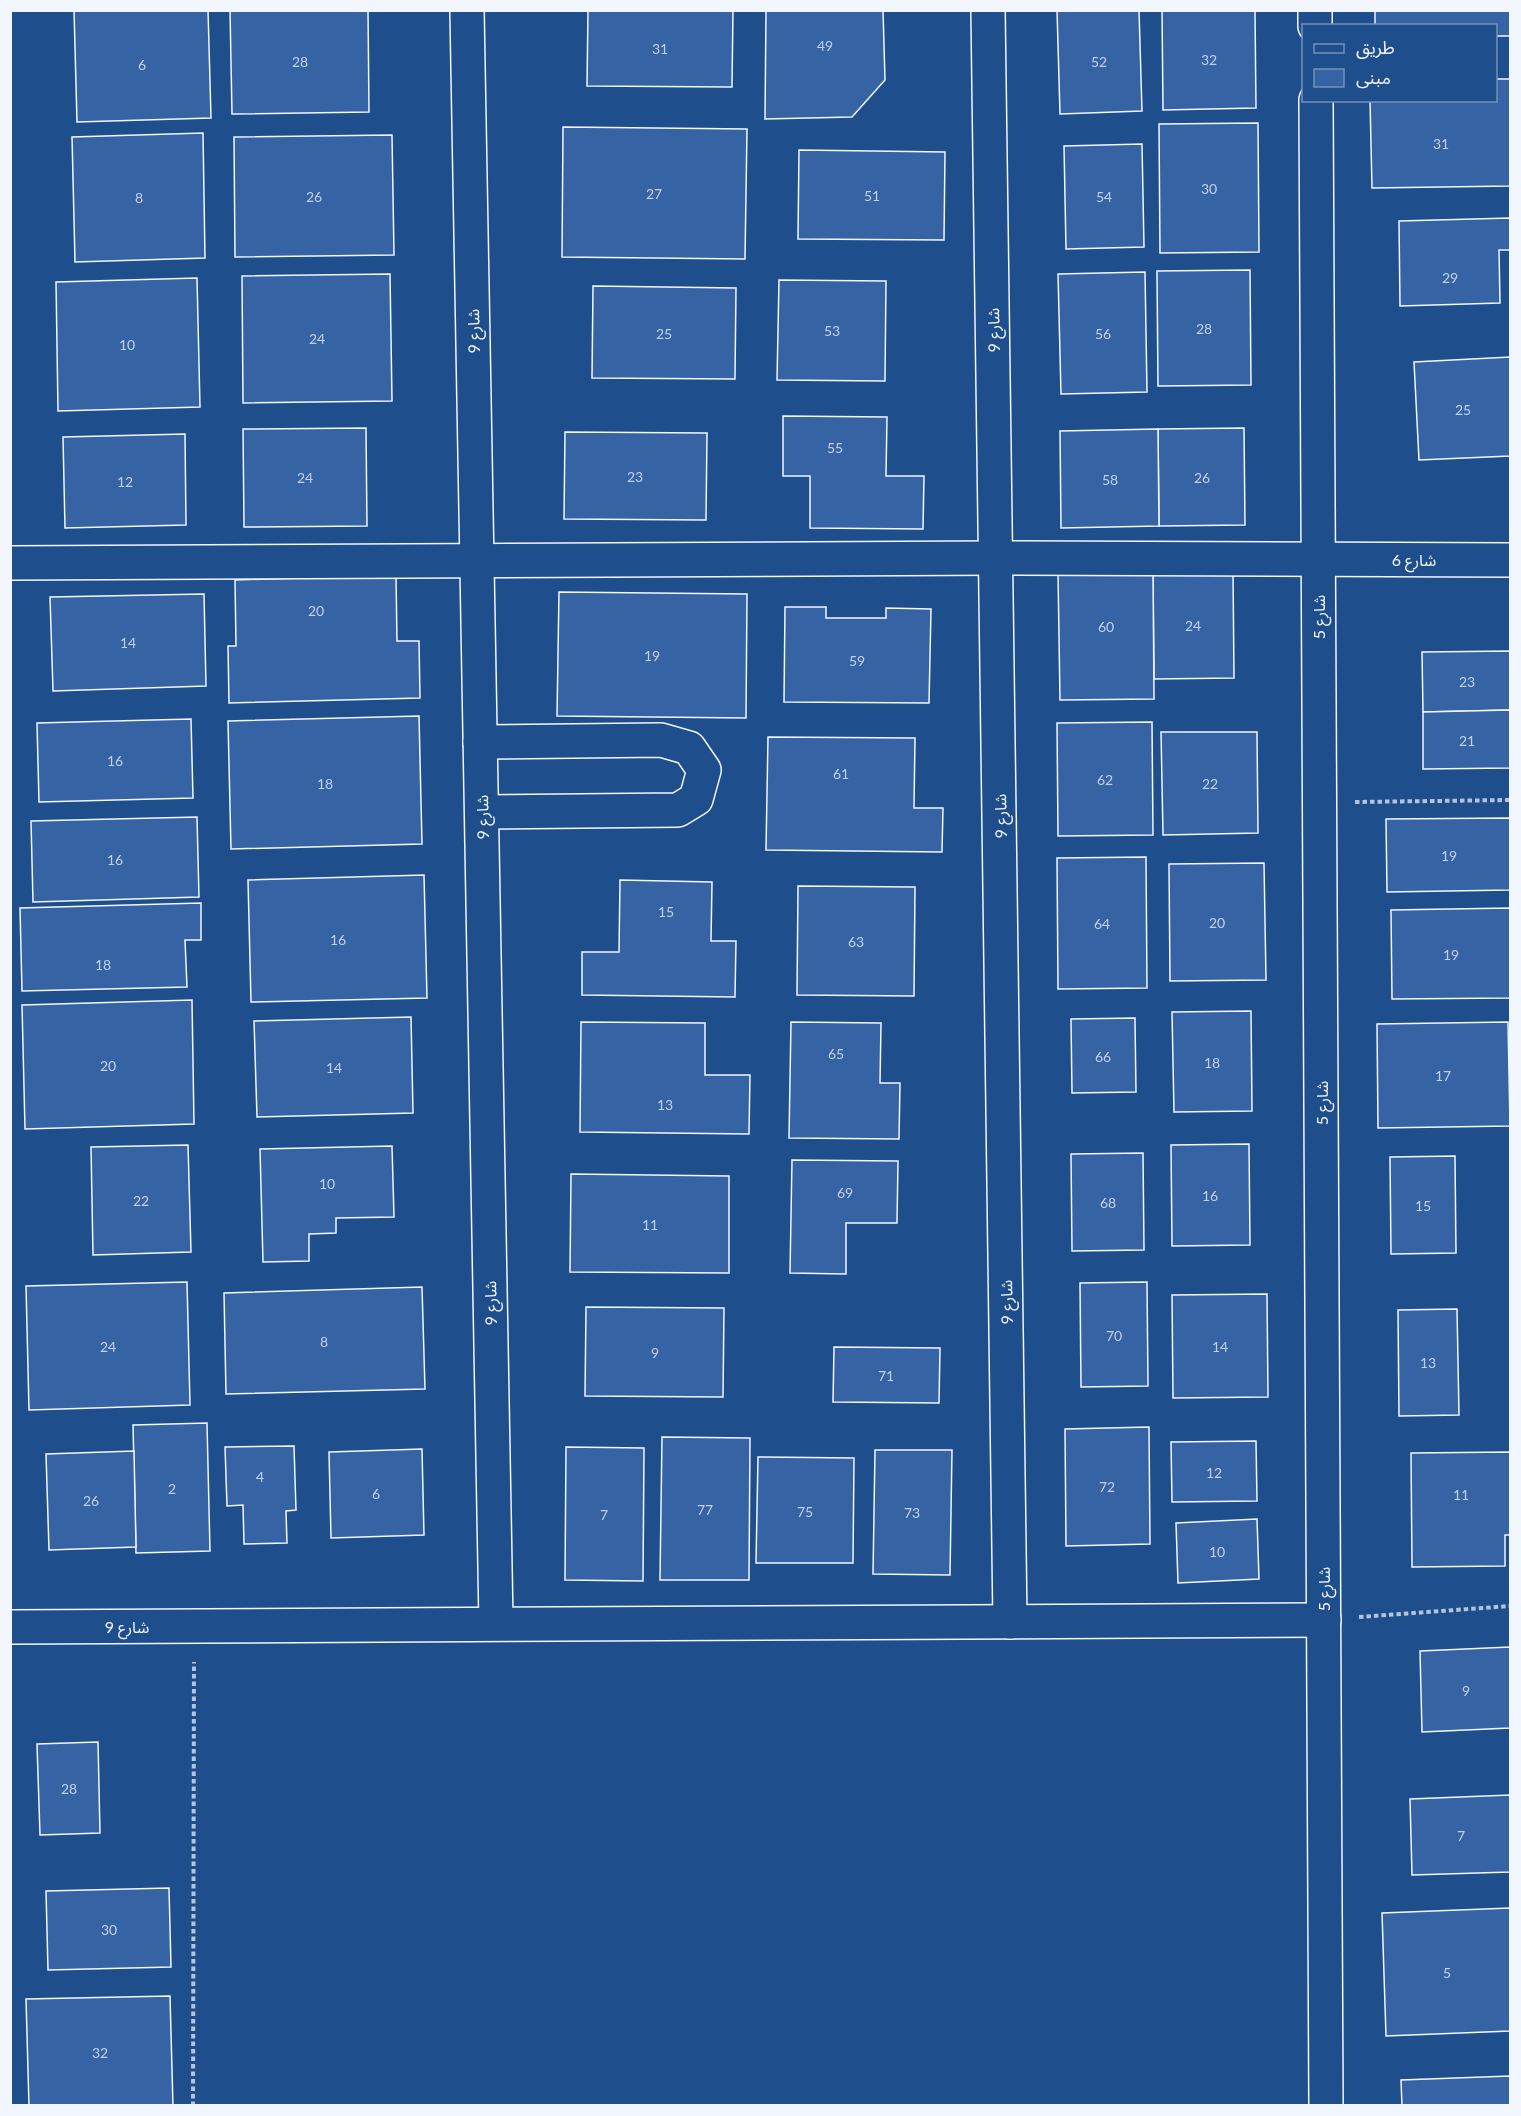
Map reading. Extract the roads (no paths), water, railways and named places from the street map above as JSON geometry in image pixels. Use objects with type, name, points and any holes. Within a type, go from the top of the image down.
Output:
[{"type":"street","name":"شارع 9","points":[[467,10],[496,1623]]},
{"type":"street","name":"شارع 9","points":[[988,10],[1010,1622]]},
{"type":"street","name":"شارع 5","points":[[1316,102],[1326,2106]]},
{"type":"street","name":"شارع 6","points":[[10,563],[996,558],[1510,560]]},
{"type":"street","points":[[480,742],[662,740],[689,748],[704,770],[696,799],[678,810],[482,812]]},
{"type":"street","name":"شارع 9","points":[[10,1627],[1324,1620]]}]
